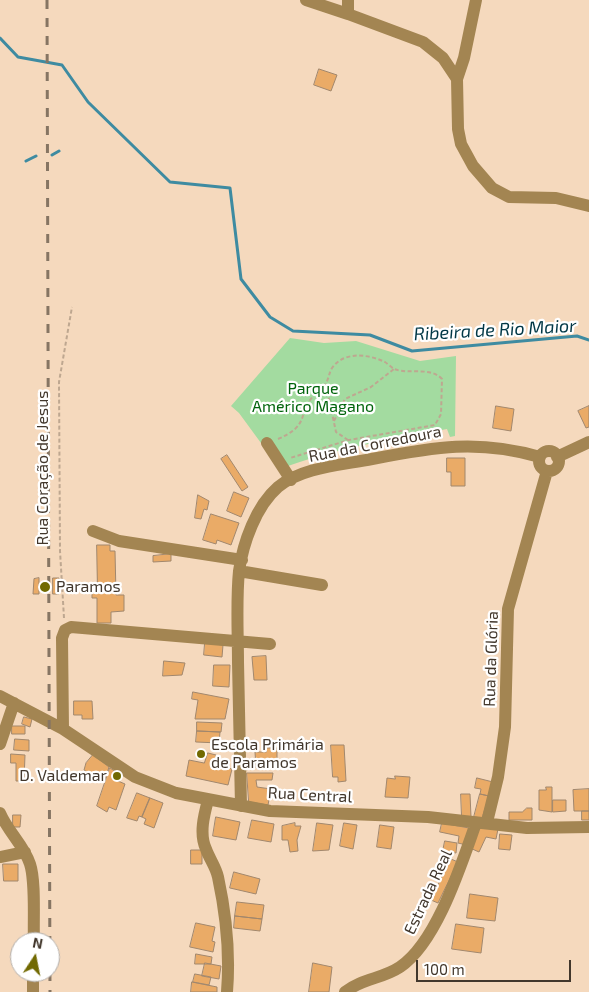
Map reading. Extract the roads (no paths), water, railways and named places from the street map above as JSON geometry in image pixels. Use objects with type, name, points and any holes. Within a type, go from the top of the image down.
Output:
[{"type":"street","points":[[306,0],[423,42],[443,58],[457,79]]},
{"type":"street","points":[[348,0],[348,14]]},
{"type":"street","points":[[476,0],[464,58],[457,79],[458,129],[461,144],[473,166],[492,188],[509,197],[556,198],[589,206]]},
{"type":"street","points":[[558,457],[589,442]]},
{"type":"street","points":[[267,443],[291,480]]},
{"type":"street","name":"Rua da Corredoura","points":[[241,806],[238,641],[241,565],[254,520],[265,500],[280,486],[291,480],[324,469],[442,447],[476,445],[510,448],[540,457]]},
{"type":"street","points":[[550,452],[558,457],[556,469],[547,471],[540,465],[540,457],[550,452]]},
{"type":"street","name":"Rua da Glória","points":[[481,823],[498,777],[505,727],[506,628],[508,609],[547,471]]},
{"type":"street","points":[[93,531],[119,541],[241,565],[322,585]]},
{"type":"street","points":[[63,729],[62,638],[65,630],[72,627],[270,644]]},
{"type":"street","name":"Rua Central","points":[[0,696],[50,721],[146,783],[160,789],[208,800],[270,811],[428,817],[527,828],[589,827]]},
{"type":"street","points":[[0,744],[14,703]]},
{"type":"street","points":[[208,800],[203,822],[203,838],[204,846],[218,875],[223,904],[229,969],[227,992]]},
{"type":"street","points":[[0,814],[9,832],[25,852],[32,872],[34,932]]},
{"type":"street","name":"Estrada Real","points":[[345,992],[356,983],[399,968],[414,955],[427,938],[438,917],[481,823]]},
{"type":"street","points":[[0,857],[25,852]]},
{"type":"waterway","name":"Ribeira de Rio Maior","points":[[0,38],[18,57],[62,65],[88,102],[170,182],[230,188],[241,279],[270,317],[293,331],[370,335],[412,351],[577,336],[589,340]]},
{"type":"waterway","points":[[52,155],[59,151]]},
{"type":"waterway","points":[[26,161],[36,156]]},
{"type":"railway","points":[[47,0],[50,992]]},
{"type":"place","name":"Paramos","points":[[45,587]]},
{"type":"place","name":"Escola Primária de Paramos","points":[[201,754]]},
{"type":"place","name":"D. Valdemar","points":[[117,776]]},
{"type":"park label","name":"Parque Américo Magano","points":[[313,398]]}]
